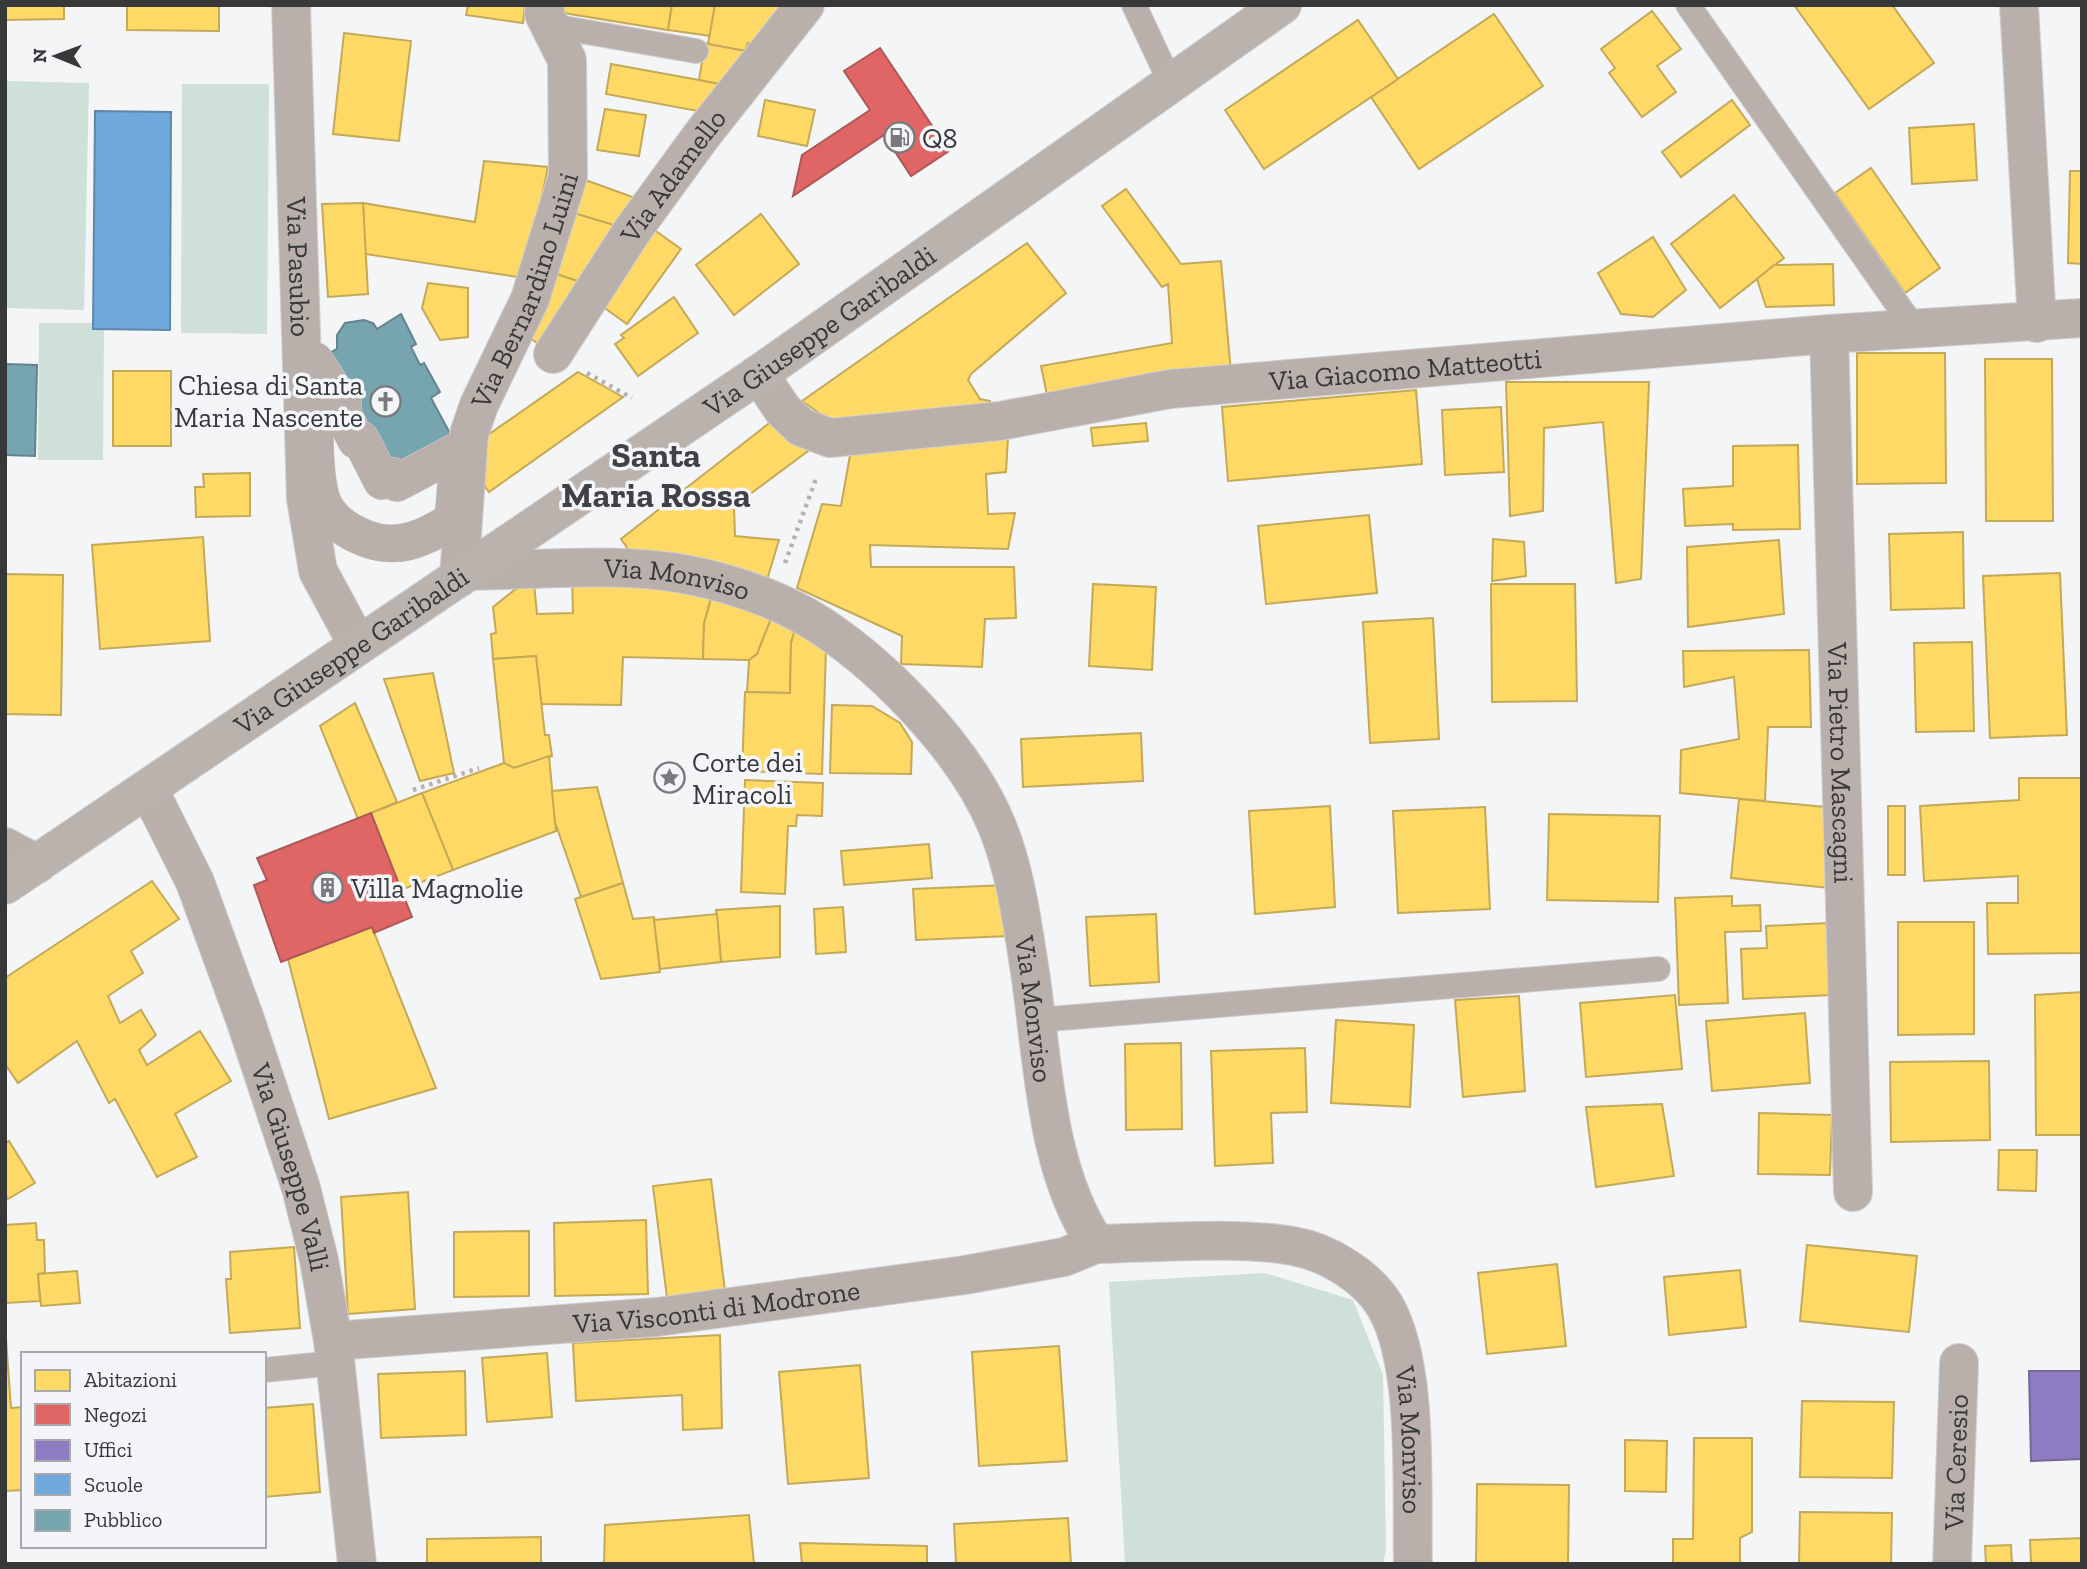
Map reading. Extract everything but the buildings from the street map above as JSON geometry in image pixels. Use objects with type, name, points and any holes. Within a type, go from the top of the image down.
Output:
[{"type":"main road","name":"Via Giuseppe Garibaldi","points":[[5,886],[21,855],[149,790],[759,374],[1282,5]]},
{"type":"street","name":"Via Pasubio","points":[[291,5],[306,499],[318,571],[358,645]]},
{"type":"street","name":"Via Adamello","points":[[553,354],[632,231],[702,135],[805,5]]},
{"type":"street","points":[[2019,5],[2038,323]]},
{"type":"street","name":"Via Bernardino Luini","points":[[465,574],[465,465],[470,427],[530,299],[566,186],[567,60],[548,16]]},
{"type":"street","name":"Via Giacomo Matteotti","points":[[759,374],[783,411],[800,427],[830,439],[1000,421],[1170,389],[1829,334],[2038,323],[2082,318]]},
{"type":"street","name":"Via Pietro Mascagni","points":[[1829,334],[1853,1192]]},
{"type":"street","points":[[315,361],[343,405],[342,412],[356,440],[361,440],[382,481],[393,476],[397,483],[459,450],[453,520],[425,538],[401,543],[370,540],[345,530],[325,507],[318,481],[315,361]]},
{"type":"street","name":"Via Monviso","points":[[465,574],[660,571],[707,579],[772,600],[806,617],[878,670],[936,732],[981,792],[1010,860],[1061,1173],[1076,1212],[1096,1244],[1264,1243],[1296,1246],[1335,1261],[1364,1281],[1384,1305],[1400,1349],[1408,1393],[1413,1564]]},
{"type":"street","name":"Via Giuseppe Valli","points":[[149,790],[195,882],[246,1022],[301,1188],[319,1260],[334,1352],[357,1564]]},
{"type":"street","name":"Via Visconti di Modrone","points":[[334,1352],[685,1314],[965,1275],[1064,1257],[1096,1244]]},
{"type":"street","name":"Via Ceresio","points":[[1952,1564],[1959,1363]]},
{"type":"lane","points":[[1134,5],[1171,84]]},
{"type":"lane","points":[[1688,5],[1914,328]]},
{"type":"lane","points":[[548,16],[696,51]]},
{"type":"lane","points":[[1037,1020],[1658,970]]},
{"type":"lane","points":[[266,1369],[334,1352]]},
{"type":"path","points":[[772,600],[830,439]]},
{"type":"path","points":[[413,790],[479,768]]},
{"type":"green space","points":[[5,81],[89,83],[84,310],[5,308]]},
{"type":"green space","points":[[182,84],[269,84],[267,334],[181,333]]},
{"type":"green space","points":[[39,323],[104,323],[103,460],[38,460]]},
{"type":"green space","points":[[1265,1273],[1353,1300],[1383,1375],[1386,1549],[1383,1564],[1125,1564],[1109,1282]]},
{"type":"place","name":"Q8","points":[[899,138]]},
{"type":"place","name":"Chiesa di Santa Maria Nascente","points":[[386,401]]},
{"type":"place","name":"Corte dei Miracoli","points":[[669,778]]},
{"type":"place","name":"Villa Magnolie","points":[[328,888]]},
{"type":"district","name":"Santa Maria Rossa","points":[[656,475]]}]
